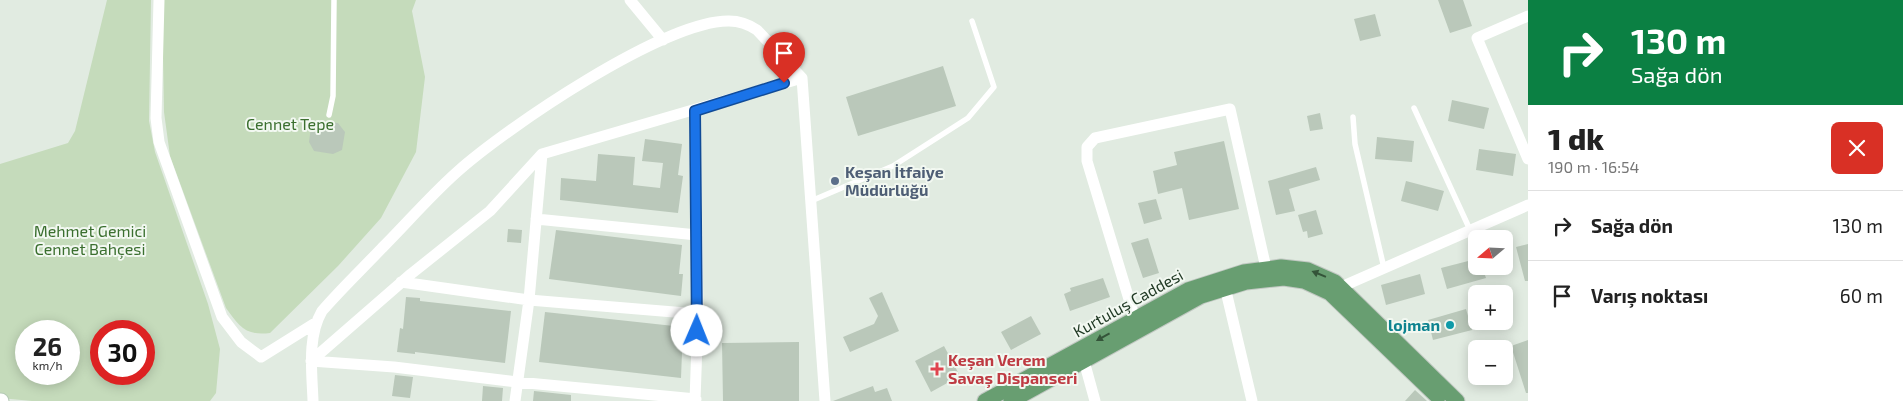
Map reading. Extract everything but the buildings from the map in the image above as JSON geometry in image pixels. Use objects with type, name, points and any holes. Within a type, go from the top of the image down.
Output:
[{"type":"main road","name":"Kurtuluş Caddesi","points":[[985,401],[1196,286],[1266,268],[1288,267],[1308,270],[1328,278],[1341,287],[1457,401]]},
{"type":"main road","name":"Kurtuluş Caddesi","points":[[1011,401],[1188,302],[1225,287],[1246,282],[1284,278],[1304,281],[1324,289],[1340,302],[1442,401]]},
{"type":"street","points":[[159,0],[156,118],[159,142],[222,317],[241,342],[261,357],[317,322]]},
{"type":"street","points":[[630,0],[663,40]]},
{"type":"street","points":[[1528,16],[1477,38],[1528,160]]},
{"type":"street","points":[[313,401],[311,361],[317,322],[327,305],[431,197],[470,162],[578,86],[663,40],[718,22],[738,21],[757,30],[802,78],[825,401]]},
{"type":"street","points":[[311,361],[401,282],[483,217],[542,154],[695,111],[802,78]]},
{"type":"street","points":[[1135,319],[1087,162],[1086,147],[1095,138],[1230,109],[1266,268]]},
{"type":"street","points":[[311,361],[394,366],[517,382],[696,400],[698,314],[695,111]]},
{"type":"street","points":[[515,401],[529,300],[542,154]]},
{"type":"street","points":[[1475,230],[1528,205]]},
{"type":"street","points":[[536,219],[697,235]]},
{"type":"street","points":[[1341,287],[1468,233]]},
{"type":"street","points":[[401,282],[529,300],[698,314]]},
{"type":"street","points":[[1225,287],[1252,401]]},
{"type":"street","points":[[1084,361],[1095,401]]},
{"type":"lane","points":[[329,115],[333,96],[334,0]]},
{"type":"lane","points":[[811,201],[893,166],[968,118],[994,87],[972,21]]},
{"type":"lane","points":[[1414,108],[1470,230]]},
{"type":"lane","points":[[1353,117],[1355,144],[1384,268]]},
{"type":"green space","name":"Mehmet Gemici Cennet Bahçesi","points":[[107,0],[151,0],[149,121],[155,152],[208,304],[220,349],[216,393],[210,401],[32,401],[0,398],[0,164],[68,143],[75,131]]},
{"type":"green space","name":"Cennet Tepe","points":[[162,0],[416,0],[412,11],[425,77],[416,152],[381,218],[338,266],[270,333],[254,333],[243,328],[226,308],[170,156],[164,112]]},
{"type":"place","name":"Keşan İtfaiye Müdürlüğü","points":[[835,181]]},
{"type":"place","name":"lojman","points":[[1450,325]]},
{"type":"place","name":"Keşan Verem Savaş Dispanseri","points":[[937,369]]},
{"type":"route","points":[[697,331],[695,111],[784,83]]}]
